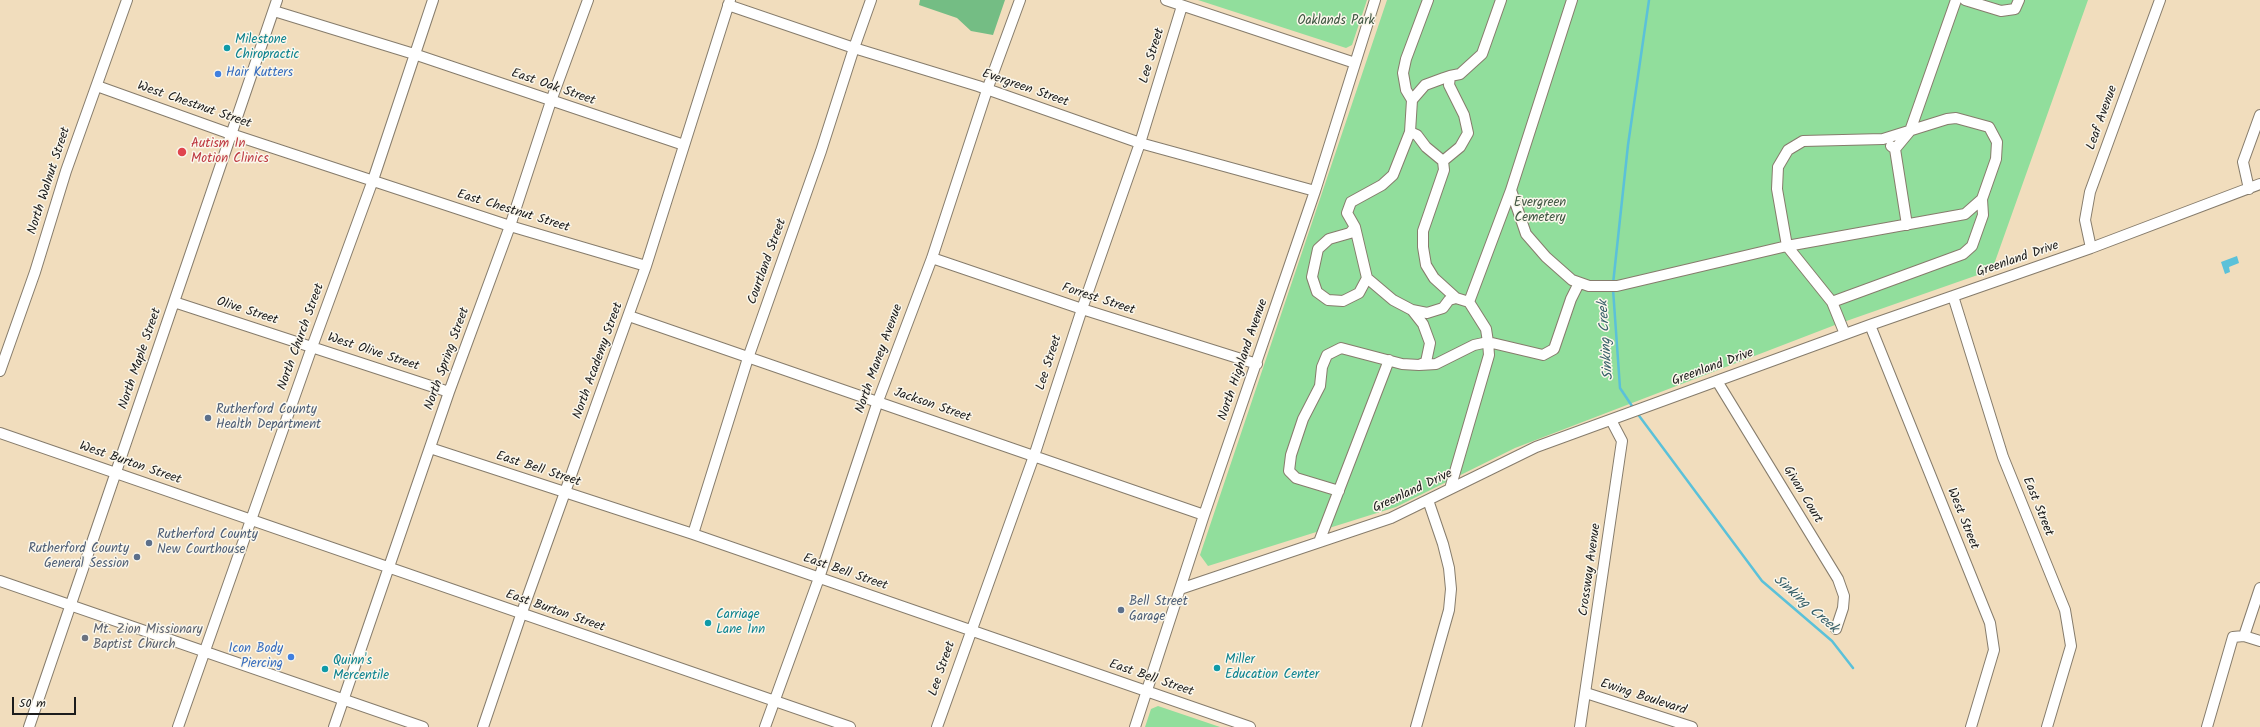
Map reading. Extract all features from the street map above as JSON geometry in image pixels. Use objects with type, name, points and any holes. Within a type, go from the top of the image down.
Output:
[{"type":"street","name":"North Walnut Street","points":[[0,371],[35,272],[66,171],[127,0]]},
{"type":"street","name":"North Maple Street","points":[[29,727],[277,0]]},
{"type":"street","name":"North Church Street","points":[[178,727],[312,347],[374,180],[414,54],[433,0]]},
{"type":"street","name":"North Spring Street","points":[[334,727],[449,392],[510,226],[551,101],[588,0]]},
{"type":"street","name":"Courtland Street","points":[[693,534],[748,358],[821,151],[871,0]]},
{"type":"street","name":"North Maney Avenue","points":[[765,727],[819,578],[878,401],[932,258],[988,90],[1020,0]]},
{"type":"street","points":[[1166,0],[1355,63]]},
{"type":"street","name":"North Highland Avenue","points":[[1135,727],[1204,515],[1257,364],[1375,0]]},
{"type":"street","points":[[1428,0],[1406,59],[1403,73],[1406,90],[1412,100],[1410,132],[1393,175],[1382,185],[1351,202],[1347,212],[1355,227],[1367,278],[1393,300],[1412,310],[1427,313],[1442,308],[1449,300],[1456,298]]},
{"type":"street","points":[[1412,100],[1425,85],[1460,74],[1482,54],[1501,0]]},
{"type":"street","points":[[1469,302],[1511,190],[1572,0]]},
{"type":"street","points":[[1896,149],[1910,131],[1956,0]]},
{"type":"street","points":[[1965,0],[2001,11],[2015,9],[2019,0]]},
{"type":"street","name":"Leaf Avenue","points":[[2091,248],[2085,220],[2090,192],[2160,0]]},
{"type":"street","name":"Evergreen Street","points":[[729,2],[854,48],[988,90],[1140,143],[1314,191]]},
{"type":"street","name":"North Academy Street","points":[[483,727],[521,614],[646,266],[729,2]]},
{"type":"street","name":"Lee Street","points":[[937,727],[1034,456],[1082,309],[1140,143],[1182,6]]},
{"type":"street","name":"East Oak Street","points":[[274,11],[414,54],[684,145]]},
{"type":"street","points":[[1450,76],[1450,85],[1464,115],[1468,132],[1460,147],[1444,161],[1444,170],[1423,231],[1423,247],[1426,265],[1434,278],[1456,298],[1469,302],[1486,329],[1489,354],[1450,489]]},
{"type":"street","name":"West Chestnut Street","points":[[97,86],[232,134],[374,180]]},
{"type":"street","points":[[2249,189],[2243,162],[2260,115]]},
{"type":"street","points":[[1832,302],[1963,254],[1972,246],[1976,231],[1983,215],[1982,199],[1996,159],[1997,142],[1989,127],[1956,118],[1947,119],[1883,139],[1803,141],[1788,150],[1778,166],[1776,189],[1787,246],[1832,302],[1845,334]]},
{"type":"street","points":[[1410,132],[1417,135],[1426,147],[1444,161]]},
{"type":"street","points":[[1883,139],[1896,149],[1907,225]]},
{"type":"street","name":"East Chestnut Street","points":[[374,180],[510,226],[646,266]]},
{"type":"street","name":"Greenland Drive","points":[[1180,589],[1391,518],[1536,448],[1845,334],[2091,248],[2260,184]]},
{"type":"street","points":[[1511,190],[1526,234],[1546,257],[1572,280],[1589,286],[1613,286],[1787,246],[1965,214],[1982,199]]},
{"type":"street","points":[[1965,214],[1976,231]]},
{"type":"street","points":[[1355,227],[1350,233],[1329,239],[1318,248],[1312,278],[1317,292],[1328,300],[1344,301],[1359,293],[1367,278]]},
{"type":"street","name":"Forrest Street","points":[[932,258],[1082,309],[1257,364]]},
{"type":"street","points":[[1339,491],[1296,478],[1289,471],[1291,455],[1303,419],[1320,386],[1322,367],[1327,355],[1341,348],[1389,360],[1419,365],[1436,364],[1474,346],[1488,342],[1543,355],[1554,349],[1571,299],[1579,283]]},
{"type":"street","name":"East Street","points":[[1953,296],[2003,457],[2065,610],[2071,646],[2047,727]]},
{"type":"street","name":"Olive Street","points":[[174,302],[312,347]]},
{"type":"street","points":[[1412,310],[1423,324],[1430,343],[1426,362],[1419,365]]},
{"type":"street","points":[[1423,324],[1427,313]]},
{"type":"street","name":"Jackson Street","points":[[629,316],[1204,515]]},
{"type":"street","name":"West Street","points":[[1870,325],[1990,623],[1994,650],[1971,727]]},
{"type":"street","name":"West Olive Street","points":[[312,347],[449,392]]},
{"type":"street","points":[[1319,542],[1389,360]]},
{"type":"street","name":"Givan Court","points":[[1717,381],[1838,579],[1844,596],[1843,608],[1836,629]]},
{"type":"street","name":"Crossway Avenue","points":[[1580,727],[1622,442],[1611,420]]},
{"type":"street","name":"West Burton Street","points":[[0,433],[252,520]]},
{"type":"street","name":"East Bell Street","points":[[430,448],[693,534],[1250,727]]},
{"type":"street","points":[[1416,727],[1449,610],[1451,589],[1449,568],[1443,544],[1428,500]]},
{"type":"street","name":"East Burton Street","points":[[252,520],[388,569],[850,727]]},
{"type":"street","points":[[0,581],[423,727]]},
{"type":"street","points":[[2244,636],[2260,588]]},
{"type":"street","points":[[2207,727],[2233,637],[2244,636],[2260,641]]},
{"type":"street","name":"Ewing Boulevard","points":[[1586,694],[1692,727]]},
{"type":"green space","points":[[920,0],[1005,0],[993,35],[971,31],[957,18],[919,5]]},
{"type":"green space","name":"Oaklands Park","points":[[1198,0],[1367,0],[1352,45],[1346,48]]},
{"type":"green space","name":"Evergreen Cemetery","points":[[1387,0],[2088,0],[1992,270],[1835,325],[1515,448],[1396,507],[1208,566],[1200,555]]},
{"type":"green space","points":[[1158,706],[1220,727],[1145,727],[1151,709]]},
{"type":"water","points":[[2237,256],[2239,263],[2229,267],[2230,272],[2225,274],[2221,262]]},
{"type":"waterway","name":"Sinking Creek","points":[[1613,284],[1628,145],[1649,0]]},
{"type":"waterway","name":"Sinking Creek","points":[[1613,289],[1620,388],[1634,409]]},
{"type":"waterway","name":"Sinking Creek","points":[[1637,413],[1762,581],[1832,641],[1853,668]]},
{"type":"place","name":"Milestone Chiropractic","points":[[227,48]]},
{"type":"place","name":"Hair Kutters","points":[[218,74]]},
{"type":"place","name":"Autism In Motion Clinics","points":[[182,152]]},
{"type":"place","name":"Rutherford County Health Department","points":[[208,418]]},
{"type":"place","name":"Rutherford County New Courthouse","points":[[149,543]]},
{"type":"place","name":"Rutherford County General Session","points":[[137,557]]},
{"type":"place","name":"Bell Street Garage","points":[[1121,610]]},
{"type":"place","name":"Carriage Lane Inn","points":[[708,623]]},
{"type":"place","name":"Mt. Zion Missionary Baptist Church","points":[[85,638]]},
{"type":"place","name":"Icon Body Piercing","points":[[291,657]]},
{"type":"place","name":"Miller Education Center","points":[[1217,668]]},
{"type":"place","name":"Quinn's Mercentile","points":[[325,669]]}]
